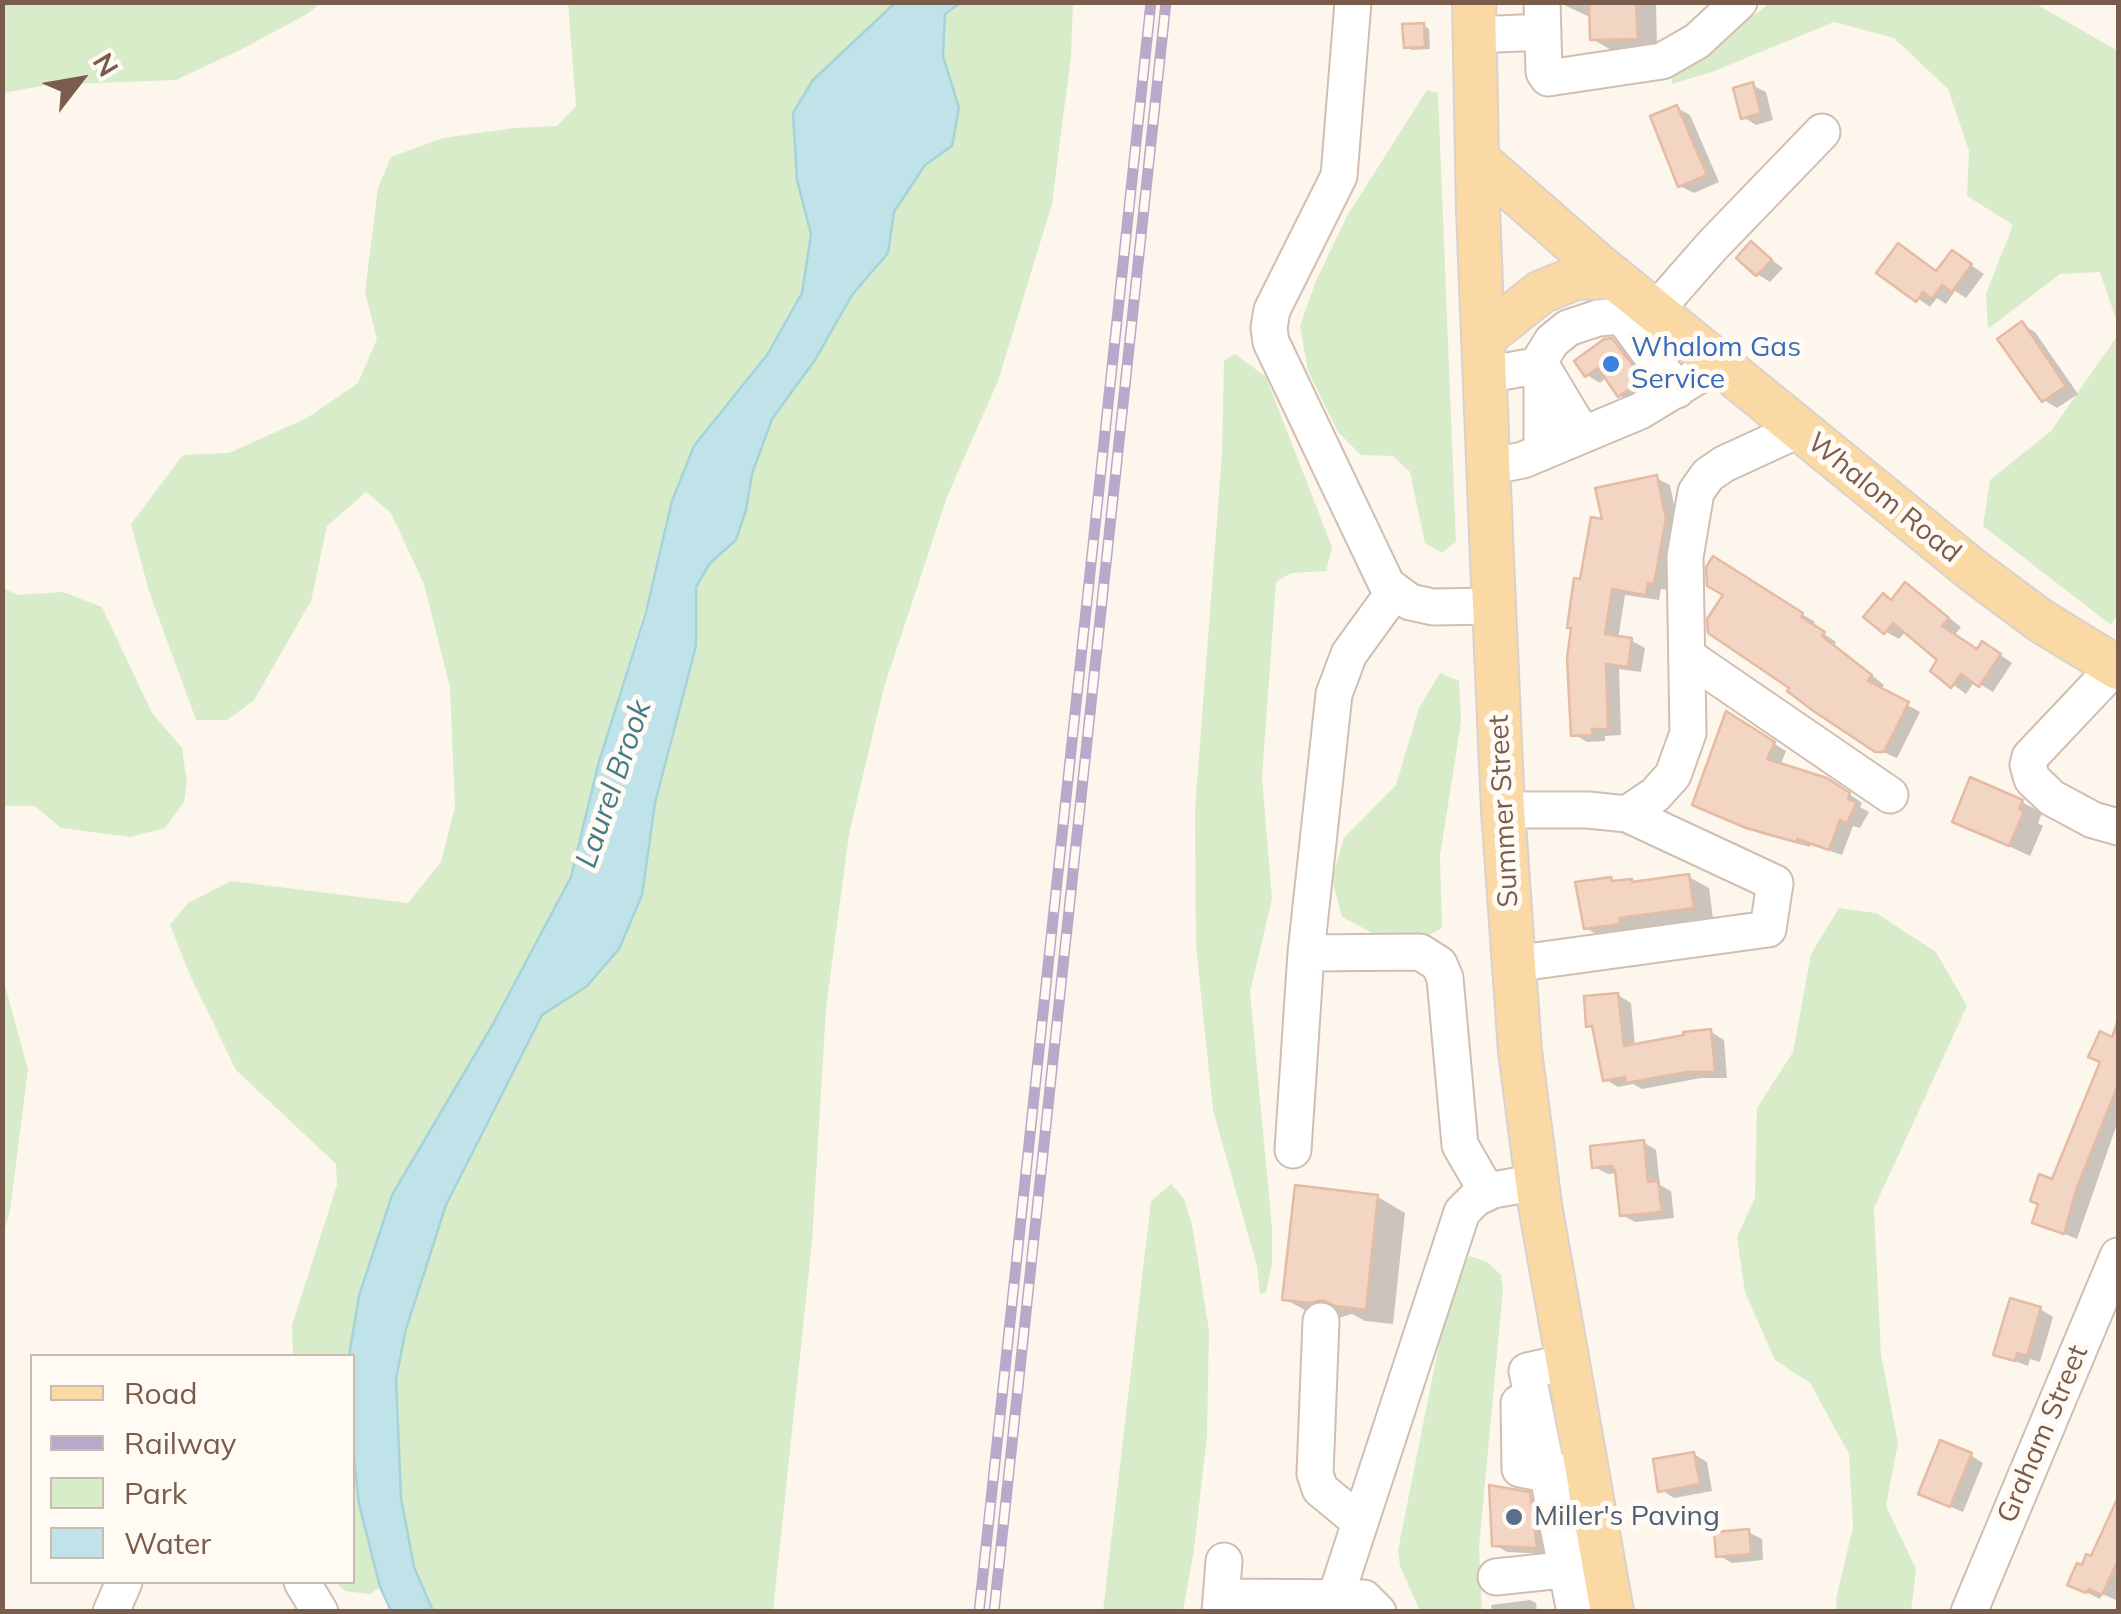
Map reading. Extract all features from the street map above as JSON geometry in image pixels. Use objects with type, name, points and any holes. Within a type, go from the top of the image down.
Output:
[{"type":"main road","name":"Summer Street","points":[[1474,19],[1488,467],[1512,964],[1538,1182],[1547,1367],[1585,1568],[1612,1612]]},
{"type":"main road","name":"Whalom Road","points":[[1477,159],[1631,300],[1714,358],[2008,598],[2117,667]]},
{"type":"main road","points":[[1484,356],[1541,292],[1576,278],[1631,300]]},
{"type":"street","points":[[1353,2],[1339,176],[1272,310],[1268,328],[1387,586],[1410,602],[1432,607],[1494,606]]},
{"type":"street","points":[[1474,19],[1542,17],[1544,72],[1548,78],[1648,65],[1673,56],[1697,41],[1739,2]]},
{"type":"street","points":[[1542,452],[1541,365],[1546,348],[1561,333],[1631,300],[1712,246],[1822,132]]},
{"type":"street","points":[[1631,300],[1677,390]]},
{"type":"street","points":[[1484,356],[1541,365]]},
{"type":"street","points":[[1488,467],[1542,452],[1640,411],[1696,377],[1714,358]]},
{"type":"street","points":[[1541,365],[1583,435]]},
{"type":"street","points":[[1627,814],[1665,785],[1680,762],[1688,733],[1685,557],[1696,492],[1708,474],[1724,464],[1800,429]]},
{"type":"street","points":[[1293,1150],[1306,953],[1334,694],[1349,654],[1394,592]]},
{"type":"street","points":[[1687,656],[1890,795]]},
{"type":"street","points":[[2117,667],[2030,758],[2028,765],[2032,778],[2052,798],[2093,820],[2118,828]]},
{"type":"street","points":[[1504,810],[1627,814],[1775,883],[1768,929],[1512,964]]},
{"type":"street","points":[[1306,953],[1420,952],[1439,964],[1445,978],[1460,1145],[1487,1192]]},
{"type":"street","points":[[1335,1598],[1462,1212],[1487,1192],[1538,1182]]},
{"type":"street","name":"Graham Street","points":[[1969,1612],[2118,1256]]},
{"type":"street","points":[[1321,1321],[1315,1474],[1320,1489],[1360,1522]]},
{"type":"street","points":[[1547,1367],[1520,1377],[1518,1465],[1525,1471],[1567,1472]]},
{"type":"street","points":[[1224,1560],[1221,1604],[1270,1605],[1364,1598],[1378,1612]]},
{"type":"street","points":[[1496,1576],[1585,1568],[1574,1612]]},
{"type":"street","points":[[111,1612],[123,1584]]},
{"type":"street","points":[[303,1584],[320,1612]]},
{"type":"green space","points":[[3,2],[321,3],[240,50],[176,80],[47,85],[3,93]]},
{"type":"green space","points":[[568,3],[895,3],[813,80],[797,180],[811,234],[802,293],[767,355],[694,447],[598,765],[571,877],[493,1024],[392,1195],[359,1296],[349,1354],[293,1354],[292,1325],[337,1185],[336,1164],[236,1070],[170,925],[188,903],[231,881],[408,903],[441,862],[455,807],[450,687],[424,584],[391,513],[366,492],[327,526],[311,601],[254,700],[227,720],[196,720],[149,591],[131,524],[183,455],[229,453],[307,418],[358,383],[377,339],[365,292],[378,188],[391,157],[443,138],[557,126],[576,106]]},
{"type":"green space","points":[[960,3],[1073,3],[1071,56],[1052,204],[998,381],[947,497],[884,687],[849,834],[826,1008],[812,1242],[773,1611],[433,1612],[414,1567],[401,1498],[396,1379],[406,1329],[446,1205],[542,1015],[587,986],[619,949],[642,895],[655,803],[696,646],[696,588],[710,563],[736,540],[752,474],[772,419],[815,360],[852,295],[888,253],[894,212],[925,165],[952,145],[959,108],[943,56],[945,14]]},
{"type":"green space","points":[[1767,3],[2034,3],[2118,51],[2118,325],[2100,272],[2060,274],[1988,329],[1986,294],[2013,225],[1967,196],[1969,151],[1948,89],[1894,38],[1834,22],[1712,72],[1672,84],[1673,66],[1714,44]]},
{"type":"green space","points":[[1427,90],[1438,93],[1456,542],[1442,553],[1425,543],[1410,472],[1393,456],[1361,455],[1338,432],[1308,371],[1300,326],[1315,283],[1347,216]]},
{"type":"green space","points":[[2118,335],[2118,614],[2111,625],[1983,526],[1990,480],[2051,431]]},
{"type":"green space","points":[[1235,354],[1266,377],[1332,547],[1326,571],[1291,573],[1276,582],[1262,777],[1272,899],[1250,992],[1272,1228],[1272,1263],[1266,1292],[1260,1294],[1257,1266],[1213,1110],[1196,946],[1195,809],[1222,454],[1224,361]]},
{"type":"green space","points":[[3,588],[18,595],[63,592],[102,607],[152,713],[182,748],[187,783],[184,802],[165,828],[130,837],[61,828],[35,806],[3,806]]},
{"type":"green space","points":[[1440,673],[1459,681],[1461,722],[1440,856],[1442,928],[1424,938],[1403,940],[1376,935],[1342,917],[1332,879],[1344,838],[1396,785],[1419,708]]},
{"type":"green space","points":[[1839,908],[1876,913],[1936,952],[1967,1006],[1874,1208],[1881,1355],[1898,1443],[1886,1506],[1916,1569],[1911,1611],[1837,1611],[1836,1599],[1853,1527],[1849,1454],[1810,1383],[1775,1360],[1745,1292],[1737,1237],[1755,1198],[1757,1108],[1793,1052],[1811,954]]},
{"type":"green space","points":[[3,978],[28,1070],[10,1210],[3,1236]]},
{"type":"green space","points":[[1171,1184],[1184,1199],[1192,1224],[1209,1331],[1207,1436],[1194,1549],[1183,1611],[1103,1611],[1151,1201]]},
{"type":"green space","points":[[1470,1256],[1487,1262],[1501,1275],[1503,1289],[1479,1548],[1482,1611],[1420,1611],[1400,1566],[1398,1550],[1453,1274]]},
{"type":"green space","points":[[355,1468],[359,1504],[380,1587],[370,1594],[345,1591],[338,1584],[355,1584]]},
{"type":"water","name":"Laurel Brook","points":[[895,3],[960,3],[945,14],[943,56],[959,108],[952,146],[925,165],[894,212],[888,253],[852,295],[815,360],[772,419],[752,474],[736,540],[710,563],[696,587],[696,646],[655,803],[642,895],[619,949],[587,986],[542,1015],[446,1205],[406,1329],[396,1379],[401,1498],[414,1567],[433,1611],[391,1611],[380,1587],[359,1504],[355,1468],[355,1354],[349,1354],[359,1296],[392,1195],[493,1024],[571,877],[598,765],[646,612],[672,501],[694,446],[767,355],[802,293],[811,234],[797,180],[793,113],[813,80]]},
{"type":"building","points":[[1589,2],[1636,2],[1638,39],[1590,40]]},
{"type":"building","points":[[1424,23],[1425,47],[1404,48],[1402,24]]},
{"type":"building","points":[[1753,82],[1761,113],[1741,119],[1733,88]]},
{"type":"building","points":[[1677,105],[1707,175],[1678,187],[1650,116]]},
{"type":"building","points":[[1751,241],[1772,260],[1756,276],[1736,258]]},
{"type":"building","points":[[1898,243],[1936,271],[1952,250],[1972,264],[1952,292],[1942,285],[1932,299],[1923,292],[1916,302],[1876,273]]},
{"type":"building","points":[[2022,321],[2066,386],[2042,402],[1997,339]]},
{"type":"building","name":"Whalom Gas Service","points":[[1612,338],[1643,379],[1618,397],[1598,368],[1585,377],[1574,361],[1604,339]]},
{"type":"building","points":[[1657,475],[1666,519],[1654,584],[1648,583],[1646,595],[1612,589],[1605,634],[1632,638],[1628,667],[1606,664],[1608,729],[1592,729],[1593,735],[1571,736],[1567,658],[1571,628],[1567,628],[1574,578],[1580,579],[1591,517],[1602,519],[1595,488]]},
{"type":"building","points":[[1713,556],[1803,613],[1801,617],[1825,632],[1822,636],[1872,675],[1868,681],[1909,702],[1884,752],[1875,752],[1812,710],[1787,691],[1789,688],[1708,633],[1707,619],[1723,595],[1707,586],[1706,567]]},
{"type":"building","points":[[1905,582],[1949,618],[1942,626],[1977,649],[1982,641],[2001,654],[1979,687],[1961,674],[1951,688],[1930,671],[1937,660],[1893,623],[1884,634],[1863,617],[1883,593],[1891,600]]},
{"type":"building","points":[[1726,711],[1775,742],[1767,759],[1827,778],[1850,793],[1848,799],[1857,802],[1847,823],[1840,820],[1829,850],[1746,828],[1692,805]]},
{"type":"building","points":[[1970,777],[2023,800],[2019,809],[2024,812],[2009,846],[1952,822]]},
{"type":"building","points":[[1689,874],[1694,908],[1619,918],[1620,924],[1584,929],[1575,882],[1611,877],[1612,881],[1632,882]]},
{"type":"building","points":[[1618,993],[1624,1046],[1711,1029],[1715,1072],[1687,1072],[1626,1083],[1625,1077],[1603,1081],[1592,1026],[1586,1027],[1584,996]]},
{"type":"building","points":[[2118,1023],[2118,1085],[2076,1190],[2064,1234],[2032,1223],[2038,1204],[2030,1201],[2039,1174],[2052,1179],[2100,1062],[2088,1057],[2100,1031],[2112,1037]]},
{"type":"building","points":[[1644,1140],[1648,1182],[1658,1181],[1662,1212],[1620,1216],[1615,1171],[1612,1166],[1592,1168],[1590,1146]]},
{"type":"building","points":[[1295,1185],[1378,1195],[1366,1310],[1335,1306],[1323,1300],[1282,1300]]},
{"type":"building","points":[[2010,1298],[2041,1307],[2027,1356],[2017,1353],[2015,1361],[1993,1355]]},
{"type":"building","points":[[1940,1440],[1972,1453],[1950,1507],[1918,1494]]},
{"type":"building","points":[[1694,1452],[1700,1484],[1658,1492],[1653,1459]]},
{"type":"building","name":"Miller's Paving","points":[[1489,1485],[1530,1492],[1537,1548],[1492,1546]]},
{"type":"building","points":[[2118,1497],[2118,1560],[2102,1595],[2067,1585],[2077,1563],[2082,1565],[2086,1554],[2091,1556]]},
{"type":"building","points":[[1749,1529],[1751,1554],[1716,1557],[1714,1532]]},
{"type":"railway","points":[[979,1612],[1151,2]]},
{"type":"railway","points":[[994,1612],[1166,2]]},
{"type":"place","name":"Whalom Gas Service","points":[[1611,364]]},
{"type":"place","name":"Miller's Paving","points":[[1514,1517]]}]
